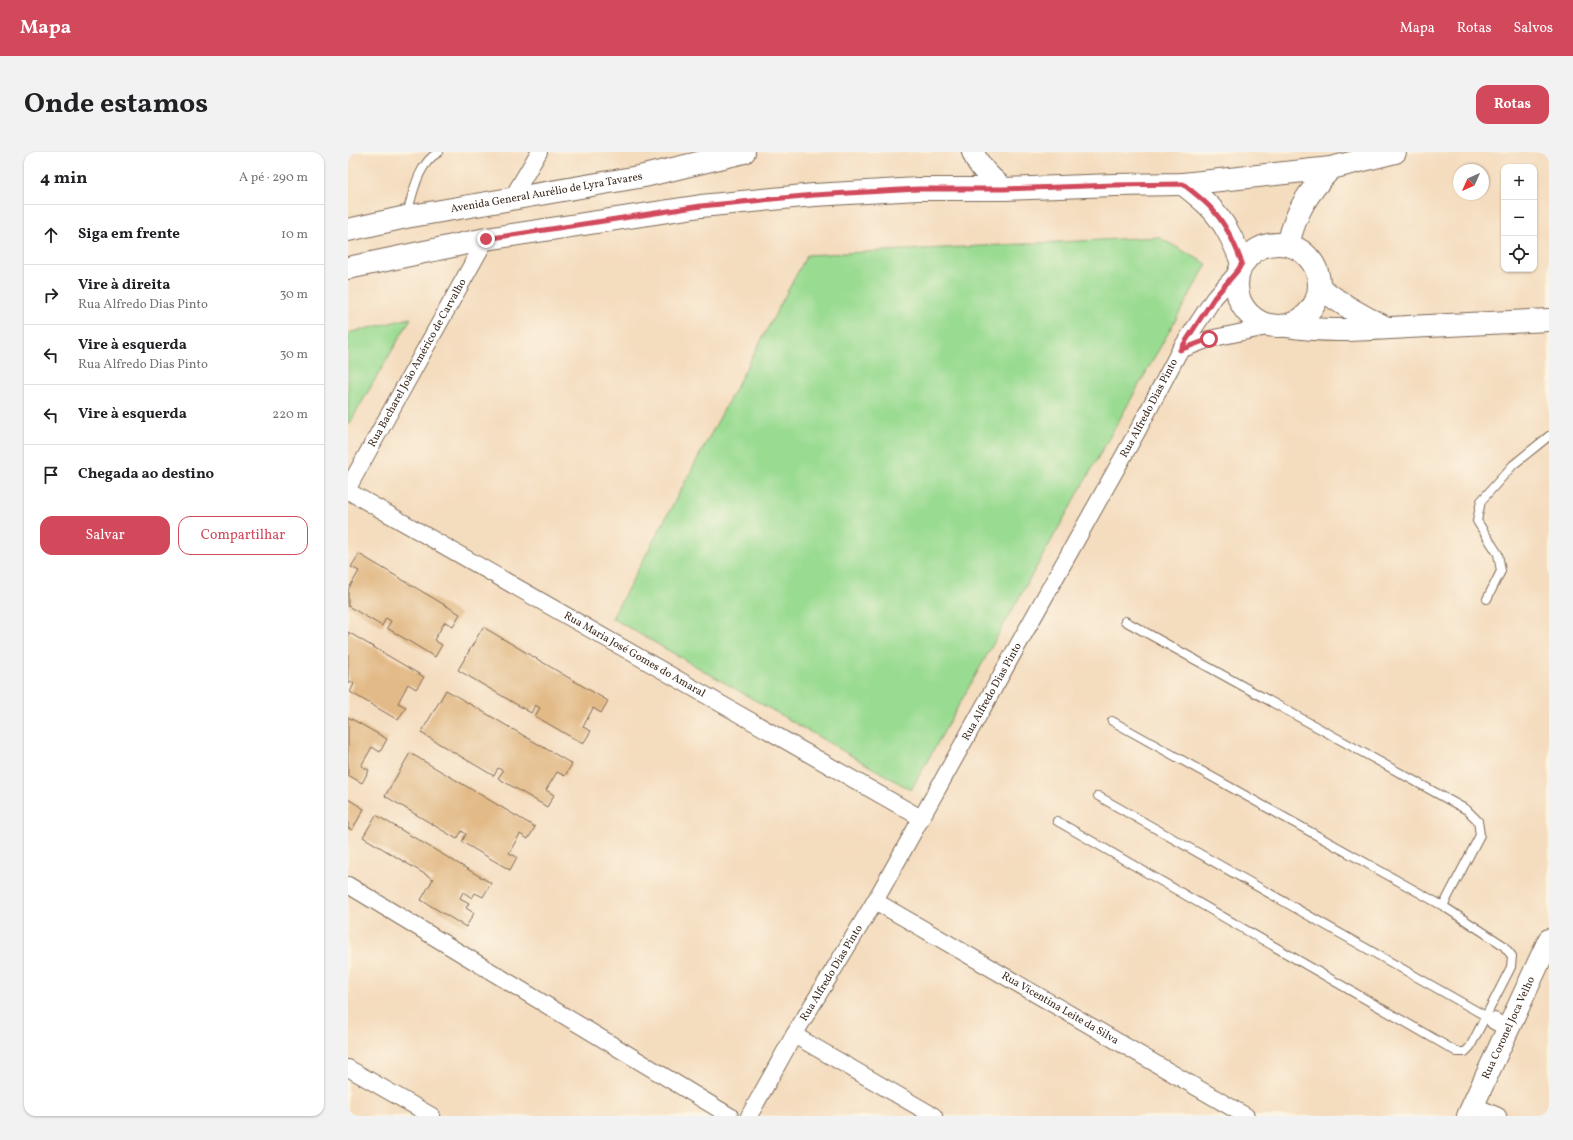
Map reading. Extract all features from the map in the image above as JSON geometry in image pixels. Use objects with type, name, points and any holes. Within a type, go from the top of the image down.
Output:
[{"type":"main road","name":"Avenida General Aurélio de Lyra Tavares","points":[[348,230],[406,217],[644,176],[744,152]]},
{"type":"main road","points":[[973,152],[988,176],[1004,189]]},
{"type":"main road","points":[[348,268],[486,239],[701,206],[814,195],[918,189],[1004,189],[1183,184],[1331,168],[1395,152]]},
{"type":"main road","points":[[1288,244],[1294,221],[1303,202],[1314,186],[1331,168]]},
{"type":"main road","points":[[1183,184],[1210,206],[1223,223],[1233,241],[1240,266],[1236,288],[1242,306],[1255,319],[1279,326],[1325,330],[1549,320]]},
{"type":"main road","points":[[1240,266],[1251,253],[1262,246],[1275,243],[1288,244],[1305,253],[1309,258],[1316,269],[1320,288],[1315,304],[1304,317],[1279,326]]},
{"type":"main road","points":[[1320,288],[1337,301],[1388,328]]},
{"type":"main road","name":"Rua Coronel Joca Velho","points":[[1471,1111],[1496,1022],[1549,940]]},
{"type":"street","points":[[512,198],[539,152]]},
{"type":"street","name":"Rua Bacharel João Américo de Carvalho","points":[[348,488],[486,239]]},
{"type":"street","name":"Rua Alfredo Dias Pinto","points":[[750,1116],[794,1035],[875,901],[1138,430],[1180,350],[1214,298],[1240,266]]},
{"type":"street","points":[[1180,350],[1209,339],[1279,326]]},
{"type":"street","name":"Rua Maria José Gomes do Amaral","points":[[348,491],[921,818]]},
{"type":"street","points":[[348,885],[730,1116]]},
{"type":"street","name":"Rua Vicentina Leite da Silva","points":[[875,901],[1246,1116]]},
{"type":"street","points":[[794,1035],[934,1116]]},
{"type":"street","points":[[348,1068],[432,1116]]},
{"type":"street","points":[[1471,1111],[1498,1116]]},
{"type":"lane","points":[[406,217],[419,175],[433,155],[439,152]]},
{"type":"lane","points":[[1487,599],[1501,571],[1498,554],[1477,521],[1481,501],[1513,465],[1549,436]]},
{"type":"lane","points":[[1125,621],[1467,810],[1478,821],[1480,835],[1442,906]]},
{"type":"lane","points":[[1057,821],[1457,1052],[1465,1052],[1496,1022],[1511,967],[1512,956],[1503,945],[1442,906],[1112,721]]},
{"type":"lane","points":[[1098,796],[1496,1022]]},
{"type":"green space","points":[[1158,237],[1207,264],[911,790],[612,618],[807,255]]},
{"type":"green space","points":[[411,318],[348,426],[348,333]]},
{"type":"building","points":[[359,554],[460,614],[453,626],[445,622],[434,640],[442,645],[435,657],[387,628],[391,621],[386,618],[382,626],[348,606],[348,590],[359,571],[351,567]]},
{"type":"building","points":[[483,627],[608,701],[601,713],[593,708],[583,727],[591,731],[583,744],[535,716],[540,708],[535,705],[531,713],[458,670]]},
{"type":"building","points":[[348,632],[424,677],[416,689],[408,684],[398,703],[406,707],[398,720],[350,692],[354,684],[350,681],[348,684]]},
{"type":"building","points":[[446,690],[572,764],[565,776],[557,772],[546,790],[554,795],[547,807],[498,778],[503,771],[498,768],[494,776],[421,733]]},
{"type":"building","points":[[348,717],[387,739],[380,752],[372,747],[361,766],[369,770],[362,783],[348,775]]},
{"type":"building","points":[[410,753],[535,827],[528,839],[520,834],[509,853],[517,857],[510,870],[462,842],[466,834],[462,831],[457,839],[385,796]]},
{"type":"building","points":[[348,799],[364,809],[352,830],[348,828]]},
{"type":"building","points":[[376,815],[491,883],[483,897],[475,893],[472,898],[463,892],[460,898],[469,903],[466,908],[474,913],[466,927],[421,900],[433,879],[363,837]]},
{"type":"route","points":[[486,239],[701,206],[814,195],[918,189],[1004,189],[1183,184],[1210,206],[1223,223],[1233,241],[1242,263],[1238,270],[1214,298],[1180,350],[1209,339]]}]
